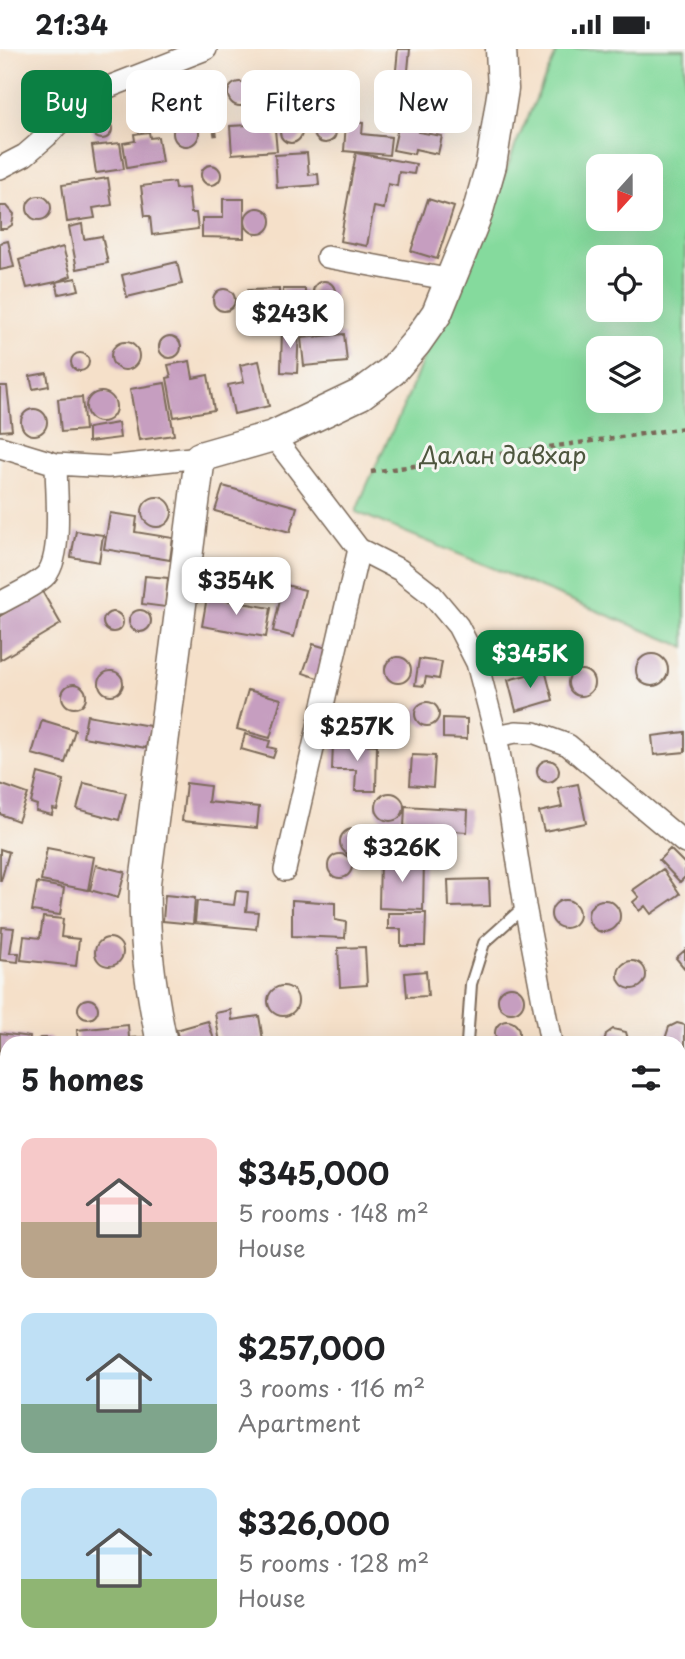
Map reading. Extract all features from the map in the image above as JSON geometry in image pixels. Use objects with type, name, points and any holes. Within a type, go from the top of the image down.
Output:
[{"type":"street","points":[[0,447],[56,464],[108,467],[201,457],[273,436],[361,394],[392,371],[416,343],[436,313],[452,280],[477,214],[491,165],[503,89],[501,49]]},
{"type":"street","points":[[0,168],[25,155],[47,136],[83,97],[204,50]]},
{"type":"street","points":[[327,257],[452,280]]},
{"type":"street","points":[[273,436],[359,549],[400,571],[432,594],[458,626],[477,663],[496,736],[550,1036]]},
{"type":"street","points":[[161,1036],[151,990],[144,912],[145,883],[201,457]]},
{"type":"street","points":[[0,603],[44,577],[54,564],[57,549],[56,464]]},
{"type":"street","points":[[285,870],[359,549]]},
{"type":"street","points":[[496,736],[516,732],[535,733],[568,745],[685,843]]},
{"type":"lane","points":[[467,1036],[471,984],[484,943],[525,906]]},
{"type":"path","points":[[204,50],[216,138]]},
{"type":"path","points":[[372,472],[685,428]]},
{"type":"green space","name":"Далан давхар","points":[[558,49],[685,49],[685,647],[356,512]]},
{"type":"building","points":[[398,49],[410,49],[408,70],[396,70]]},
{"type":"building","points":[[240,82],[240,106],[229,99],[228,94],[235,83]]},
{"type":"building","points":[[360,123],[363,123],[362,134],[391,137],[389,155],[344,151],[345,133],[360,133]]},
{"type":"building","points":[[241,125],[241,133],[275,133],[277,151],[232,154],[230,126]]},
{"type":"building","points":[[92,133],[112,133],[106,139],[98,139]]},
{"type":"building","points":[[149,133],[150,138],[158,137],[162,162],[127,168],[123,143],[135,141],[134,134]]},
{"type":"building","points":[[173,133],[199,133],[195,142],[186,146],[174,138]]},
{"type":"building","points":[[280,133],[302,133],[299,140],[291,143],[283,140]]},
{"type":"building","points":[[314,133],[336,133],[325,143]]},
{"type":"building","points":[[397,133],[442,136],[438,154],[415,149],[414,154],[393,150]]},
{"type":"building","points":[[120,143],[124,169],[96,173],[92,146]]},
{"type":"building","points":[[307,153],[309,175],[318,174],[319,185],[277,188],[275,155]]},
{"type":"building","points":[[356,153],[416,164],[414,174],[399,172],[397,186],[388,184],[384,209],[374,207],[367,246],[340,241]]},
{"type":"building","points":[[207,165],[215,165],[221,175],[215,185],[207,185],[201,179],[201,171]]},
{"type":"building","points":[[108,178],[112,205],[93,208],[95,218],[67,222],[62,185]]},
{"type":"building","points":[[174,182],[175,189],[188,188],[191,213],[196,213],[198,229],[152,235],[150,216],[145,216],[141,186]]},
{"type":"building","points":[[39,196],[50,203],[51,208],[44,219],[39,220],[28,213],[27,208],[34,197]]},
{"type":"building","points":[[223,199],[244,199],[244,238],[202,237],[202,218],[223,218]]},
{"type":"building","points":[[428,199],[454,207],[437,259],[411,251]]},
{"type":"building","points":[[0,206],[7,206],[14,214],[12,225],[6,229],[0,229]]},
{"type":"building","points":[[258,208],[267,212],[271,221],[267,230],[258,234],[249,230],[245,221],[249,212]]},
{"type":"building","points":[[82,224],[84,239],[102,236],[108,263],[77,269],[69,227]]},
{"type":"building","points":[[8,241],[14,267],[0,270],[0,243]]},
{"type":"building","points":[[63,247],[71,276],[27,288],[19,260]]},
{"type":"building","points":[[177,262],[182,284],[127,297],[122,275]]},
{"type":"building","points":[[76,278],[79,290],[59,294],[56,282]]},
{"type":"building","points":[[324,281],[332,284],[335,292],[332,300],[324,303],[316,300],[313,292],[316,284]]},
{"type":"building","points":[[224,289],[232,292],[235,300],[232,308],[224,311],[216,308],[213,300],[216,292]]},
{"type":"building","points":[[279,289],[279,325],[249,325],[248,290]]},
{"type":"building","points":[[283,289],[305,289],[305,317],[283,316]]},
{"type":"building","points":[[282,327],[299,328],[297,373],[281,372]]},
{"type":"building","points":[[344,334],[347,362],[304,366],[301,338]]},
{"type":"building","points":[[170,336],[178,339],[181,347],[178,355],[170,358],[162,355],[159,347],[162,339]]},
{"type":"building","points":[[125,342],[135,346],[139,356],[135,366],[125,370],[115,366],[111,356],[115,346]]},
{"type":"building","points":[[76,353],[84,353],[89,362],[87,369],[76,371],[71,366],[71,358]]},
{"type":"building","points":[[190,361],[193,378],[208,375],[214,410],[174,417],[167,378],[171,377],[168,365]]},
{"type":"building","points":[[259,361],[269,406],[234,414],[228,385],[244,382],[240,365]]},
{"type":"building","points":[[47,373],[49,386],[33,389],[30,376]]},
{"type":"building","points":[[165,383],[174,435],[139,440],[130,389]]},
{"type":"building","points":[[0,386],[7,386],[12,430],[0,431]]},
{"type":"building","points":[[101,392],[112,396],[116,407],[112,418],[101,422],[90,418],[86,407],[90,396]]},
{"type":"building","points":[[82,397],[85,430],[61,432],[58,399]]},
{"type":"building","points":[[34,409],[43,413],[47,422],[43,431],[34,435],[25,431],[21,422],[25,413]]},
{"type":"building","points":[[118,423],[120,438],[88,442],[88,428]]},
{"type":"building","points":[[223,486],[297,507],[290,532],[215,511]]},
{"type":"building","points":[[157,497],[167,502],[172,512],[167,522],[157,527],[147,522],[142,512],[147,502]]},
{"type":"building","points":[[110,513],[137,517],[135,532],[173,538],[170,560],[104,549]]},
{"type":"building","points":[[76,531],[103,535],[99,562],[71,557]]},
{"type":"building","points":[[145,576],[168,578],[165,607],[142,604]]},
{"type":"building","points":[[267,580],[305,590],[294,637],[273,631],[280,600],[263,596]]},
{"type":"building","points":[[42,591],[61,624],[0,660],[0,616]]},
{"type":"building","points":[[207,597],[271,608],[266,637],[202,626]]},
{"type":"building","points":[[140,610],[148,613],[151,621],[148,629],[140,632],[132,629],[129,621],[132,613]]},
{"type":"building","points":[[113,612],[120,615],[123,622],[120,629],[113,632],[106,629],[103,622],[106,615]]},
{"type":"building","points":[[537,634],[544,637],[547,644],[544,651],[537,654],[530,651],[527,644],[530,637]]},
{"type":"building","points":[[313,644],[330,649],[320,679],[303,673]]},
{"type":"building","points":[[652,654],[663,659],[668,670],[663,681],[652,686],[641,681],[636,670],[641,659]]},
{"type":"building","points":[[398,657],[407,661],[411,670],[407,679],[398,683],[389,679],[385,670],[389,661]]},
{"type":"building","points":[[419,659],[442,662],[439,679],[426,677],[424,686],[415,685]]},
{"type":"building","points":[[545,670],[553,700],[516,711],[508,680]]},
{"type":"building","points":[[581,670],[590,674],[594,683],[590,692],[581,696],[572,692],[568,683],[572,674]]},
{"type":"building","points":[[111,671],[122,678],[123,683],[116,694],[111,695],[100,688],[99,683],[106,672]]},
{"type":"building","points":[[74,684],[83,687],[86,696],[83,705],[74,708],[65,705],[62,696],[65,687]]},
{"type":"building","points":[[248,690],[281,699],[270,738],[237,729]]},
{"type":"building","points":[[427,702],[436,705],[439,714],[436,723],[427,726],[418,723],[415,714],[418,705]]},
{"type":"building","points":[[359,712],[368,715],[371,724],[368,733],[359,736],[350,733],[347,724],[350,715]]},
{"type":"building","points":[[87,715],[150,726],[146,748],[83,737]]},
{"type":"building","points":[[443,718],[467,719],[467,739],[443,738]]},
{"type":"building","points":[[42,720],[75,730],[65,763],[32,754]]},
{"type":"building","points":[[685,732],[685,752],[654,755],[652,736]]},
{"type":"building","points":[[245,734],[270,741],[268,747],[276,749],[273,758],[241,749]]},
{"type":"building","points":[[333,743],[377,745],[376,791],[355,791],[356,770],[332,770]]},
{"type":"building","points":[[412,755],[435,756],[433,787],[410,785]]},
{"type":"building","points":[[544,760],[552,760],[559,767],[559,775],[552,782],[544,782],[537,775],[537,767]]},
{"type":"building","points":[[38,773],[64,780],[57,810],[53,809],[52,815],[36,811],[37,805],[31,803]]},
{"type":"building","points":[[84,783],[126,793],[119,820],[77,809]]},
{"type":"building","points":[[186,783],[210,786],[208,802],[259,807],[257,828],[182,821]]},
{"type":"building","points":[[0,784],[28,794],[18,821],[0,814]]},
{"type":"building","points":[[578,784],[586,823],[544,831],[539,812],[562,807],[558,788]]},
{"type":"building","points":[[390,793],[400,797],[404,807],[400,817],[390,821],[380,817],[376,807],[380,797]]},
{"type":"building","points":[[405,806],[468,810],[467,832],[404,828]]},
{"type":"building","points":[[353,829],[362,833],[366,842],[362,851],[353,855],[344,851],[340,842],[344,833]]},
{"type":"building","points":[[47,848],[94,857],[88,890],[41,881]]},
{"type":"building","points":[[0,849],[9,852],[1,881],[0,881]]},
{"type":"building","points":[[670,849],[685,864],[685,877],[680,882],[659,860]]},
{"type":"building","points":[[340,854],[349,857],[352,866],[349,875],[340,878],[331,875],[328,866],[331,857]]},
{"type":"building","points":[[380,858],[424,859],[423,910],[379,908]]},
{"type":"building","points":[[96,865],[125,872],[118,898],[90,890]]},
{"type":"building","points":[[663,869],[680,894],[651,914],[645,906],[639,911],[633,902],[639,897],[633,890]]},
{"type":"building","points":[[489,879],[490,906],[449,907],[448,880]]},
{"type":"building","points":[[37,883],[64,888],[60,915],[32,911]]},
{"type":"building","points":[[236,891],[248,892],[246,911],[258,912],[256,929],[195,923],[197,901],[234,905]]},
{"type":"building","points":[[165,895],[195,898],[193,924],[163,921]]},
{"type":"building","points":[[292,900],[335,903],[335,920],[346,922],[345,938],[292,936]]},
{"type":"building","points":[[565,900],[575,904],[579,914],[575,924],[565,928],[555,924],[551,914],[555,904]]},
{"type":"building","points":[[604,900],[615,905],[620,916],[615,927],[604,932],[593,927],[588,916],[593,905]]},
{"type":"building","points":[[388,913],[426,913],[425,946],[401,946],[401,929],[388,929]]},
{"type":"building","points":[[43,917],[63,919],[61,937],[79,939],[76,966],[21,960],[24,936],[40,938]]},
{"type":"building","points":[[2,927],[14,928],[10,953],[19,953],[18,962],[0,960]]},
{"type":"building","points":[[109,938],[119,942],[123,952],[119,962],[109,966],[99,962],[95,952],[99,942]]},
{"type":"building","points":[[365,947],[367,985],[340,987],[338,948]]},
{"type":"building","points":[[685,950],[685,969],[676,958]]},
{"type":"building","points":[[632,961],[642,965],[646,975],[642,985],[632,989],[622,985],[618,975],[622,965]]},
{"type":"building","points":[[426,971],[428,996],[407,997],[405,973]]},
{"type":"building","points":[[283,986],[294,990],[298,1001],[294,1012],[283,1016],[272,1012],[268,1001],[272,990]]},
{"type":"building","points":[[511,987],[520,991],[524,1000],[520,1009],[511,1013],[502,1009],[498,1000],[502,991]]},
{"type":"building","points":[[88,999],[95,1002],[98,1009],[95,1016],[88,1019],[81,1016],[78,1009],[81,1002]]},
{"type":"building","points":[[231,1010],[232,1020],[259,1016],[262,1036],[219,1036],[215,1013]]},
{"type":"building","points":[[208,1021],[213,1036],[178,1036],[176,1030]]},
{"type":"building","points":[[502,1022],[512,1022],[518,1028],[518,1036],[496,1036],[496,1028]]},
{"type":"building","points":[[677,1023],[685,1025],[685,1036],[666,1036],[669,1027]]},
{"type":"building","points":[[128,1025],[129,1036],[77,1036],[77,1030]]},
{"type":"building","points":[[613,1029],[626,1032],[627,1036],[606,1036]]},
{"type":"building","points":[[0,1033],[22,1036],[0,1036]]}]
